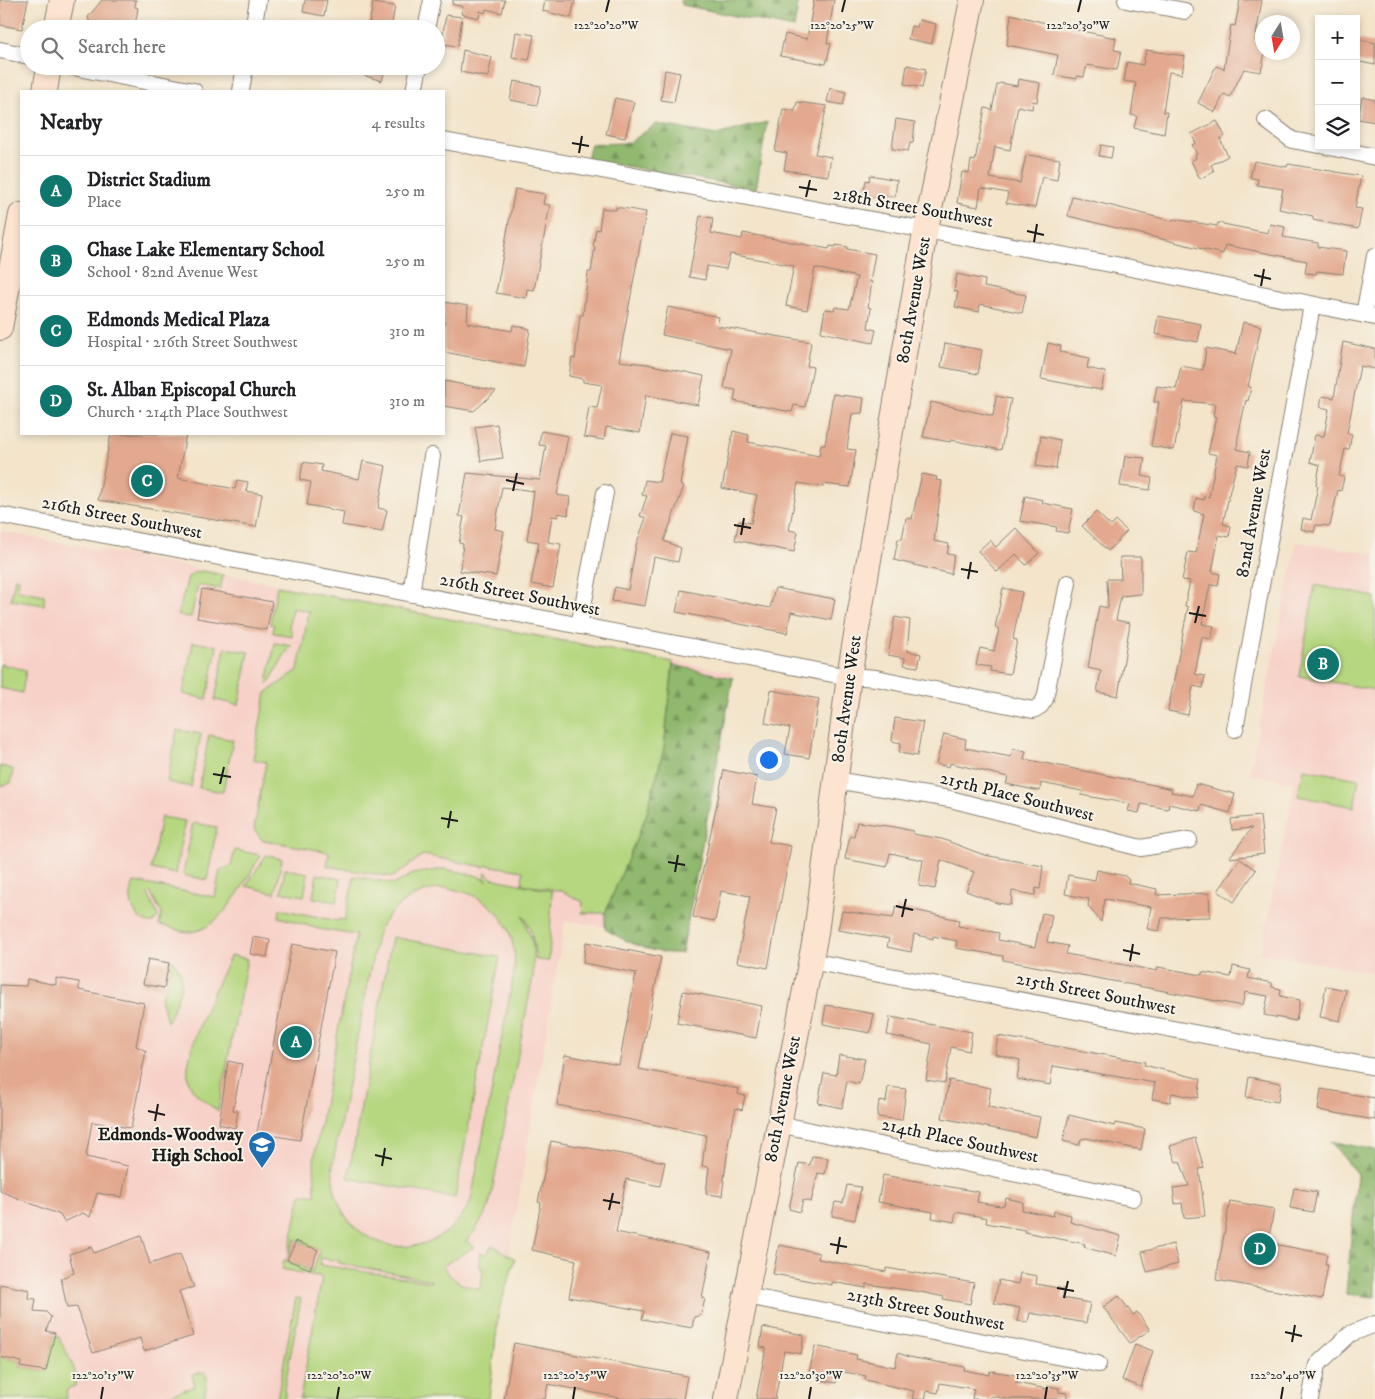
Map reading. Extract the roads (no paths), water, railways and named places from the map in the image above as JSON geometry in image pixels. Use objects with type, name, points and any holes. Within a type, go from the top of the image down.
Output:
[{"type":"street","points":[[58,20],[62,0]]},
{"type":"street","points":[[255,20],[258,0]]},
{"type":"street","points":[[428,20],[432,0]]},
{"type":"street","name":"80th Avenue West","points":[[726,1399],[817,924],[849,676],[926,231],[972,0]]},
{"type":"street","points":[[1126,0],[1185,11]]},
{"type":"street","points":[[0,50],[20,54]]},
{"type":"street","points":[[45,90],[48,75]]},
{"type":"street","points":[[113,75],[189,90]]},
{"type":"street","points":[[241,90],[244,75]]},
{"type":"street","points":[[414,90],[417,75]]},
{"type":"street","points":[[1266,120],[1292,140],[1315,144]]},
{"type":"street","name":"218th Street Southwest","points":[[445,141],[1116,265],[1370,316]]},
{"type":"street","points":[[1344,150],[1375,157]]},
{"type":"street","points":[[0,328],[20,220]]},
{"type":"street","points":[[1370,316],[1375,256]]},
{"type":"street","name":"82nd Avenue West","points":[[1235,729],[1312,305]]},
{"type":"street","points":[[411,594],[432,456]]},
{"type":"street","points":[[579,626],[605,493]]},
{"type":"street","name":"216th Street Southwest","points":[[0,515],[579,626],[849,676],[876,678],[1032,710],[1040,706],[1045,699],[1068,583]]},
{"type":"street","name":"215th Place Southwest","points":[[835,780],[950,799],[1141,848],[1189,840]]},
{"type":"street","name":"215th Street Southwest","points":[[810,961],[1375,1067]]},
{"type":"street","name":"214th Place Southwest","points":[[778,1124],[1133,1198]]},
{"type":"street","name":"213th Street Southwest","points":[[746,1296],[1098,1364]]},
{"type":"street","points":[[1310,1399],[1317,1365],[1350,1334],[1375,1324]]},
{"type":"place","name":"Edmonds Medical Plaza","points":[[147,481]]},
{"type":"place","name":"Chase Lake Elementary School","points":[[1323,664]]},
{"type":"place","name":"District Stadium","points":[[296,1042]]},
{"type":"place","name":"Edmonds-Woodway High School","points":[[262,1169]]},
{"type":"place","name":"St. Alban Episcopal Church","points":[[1260,1249]]}]
